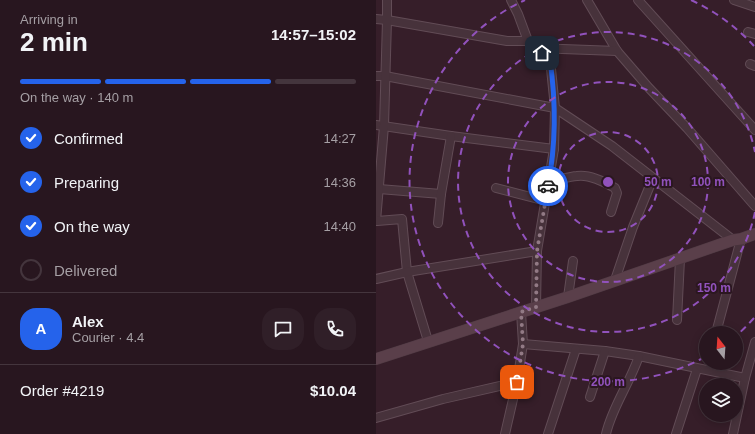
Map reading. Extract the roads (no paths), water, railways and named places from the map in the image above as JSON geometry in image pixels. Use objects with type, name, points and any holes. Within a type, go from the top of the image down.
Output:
[{"type":"street","points":[[387,0],[385,76],[380,125],[379,189],[376,221],[402,219],[407,272],[428,341]]},
{"type":"street","points":[[511,0],[528,41],[550,60],[555,108],[554,149],[537,251],[536,307]]},
{"type":"street","points":[[587,0],[616,51],[687,128],[755,206]]},
{"type":"street","points":[[638,0],[755,130]]},
{"type":"street","points":[[734,0],[755,7]]},
{"type":"street","points":[[376,19],[506,41],[528,41]]},
{"type":"street","points":[[535,48],[616,51]]},
{"type":"street","points":[[376,76],[385,76],[555,108],[612,146],[653,178],[737,239]]},
{"type":"street","points":[[380,125],[554,149]]},
{"type":"street","points":[[438,223],[441,194],[452,136]]},
{"type":"street","points":[[549,181],[562,180],[578,175],[611,185],[615,188],[617,193],[611,212]]},
{"type":"street","points":[[615,280],[632,227],[653,178]]},
{"type":"street","points":[[496,188],[546,200]]},
{"type":"street","points":[[379,189],[441,194]]},
{"type":"street","points":[[376,359],[568,297],[755,234]]},
{"type":"street","points":[[718,326],[735,266],[737,239]]},
{"type":"street","points":[[376,279],[407,272],[537,251]]},
{"type":"street","points":[[677,320],[680,259]]},
{"type":"street","points":[[568,297],[573,261]]},
{"type":"street","points":[[505,434],[517,382],[523,344],[521,312]]},
{"type":"street","points":[[733,434],[745,378],[755,342]]},
{"type":"street","points":[[523,344],[604,351],[639,356],[697,369],[676,434]]},
{"type":"street","points":[[548,434],[576,349]]},
{"type":"street","points":[[590,397],[604,351]]},
{"type":"street","points":[[606,434],[609,422],[629,382],[639,356]]},
{"type":"street","points":[[720,370],[745,378]]},
{"type":"street","points":[[376,418],[443,399],[517,382]]}]
